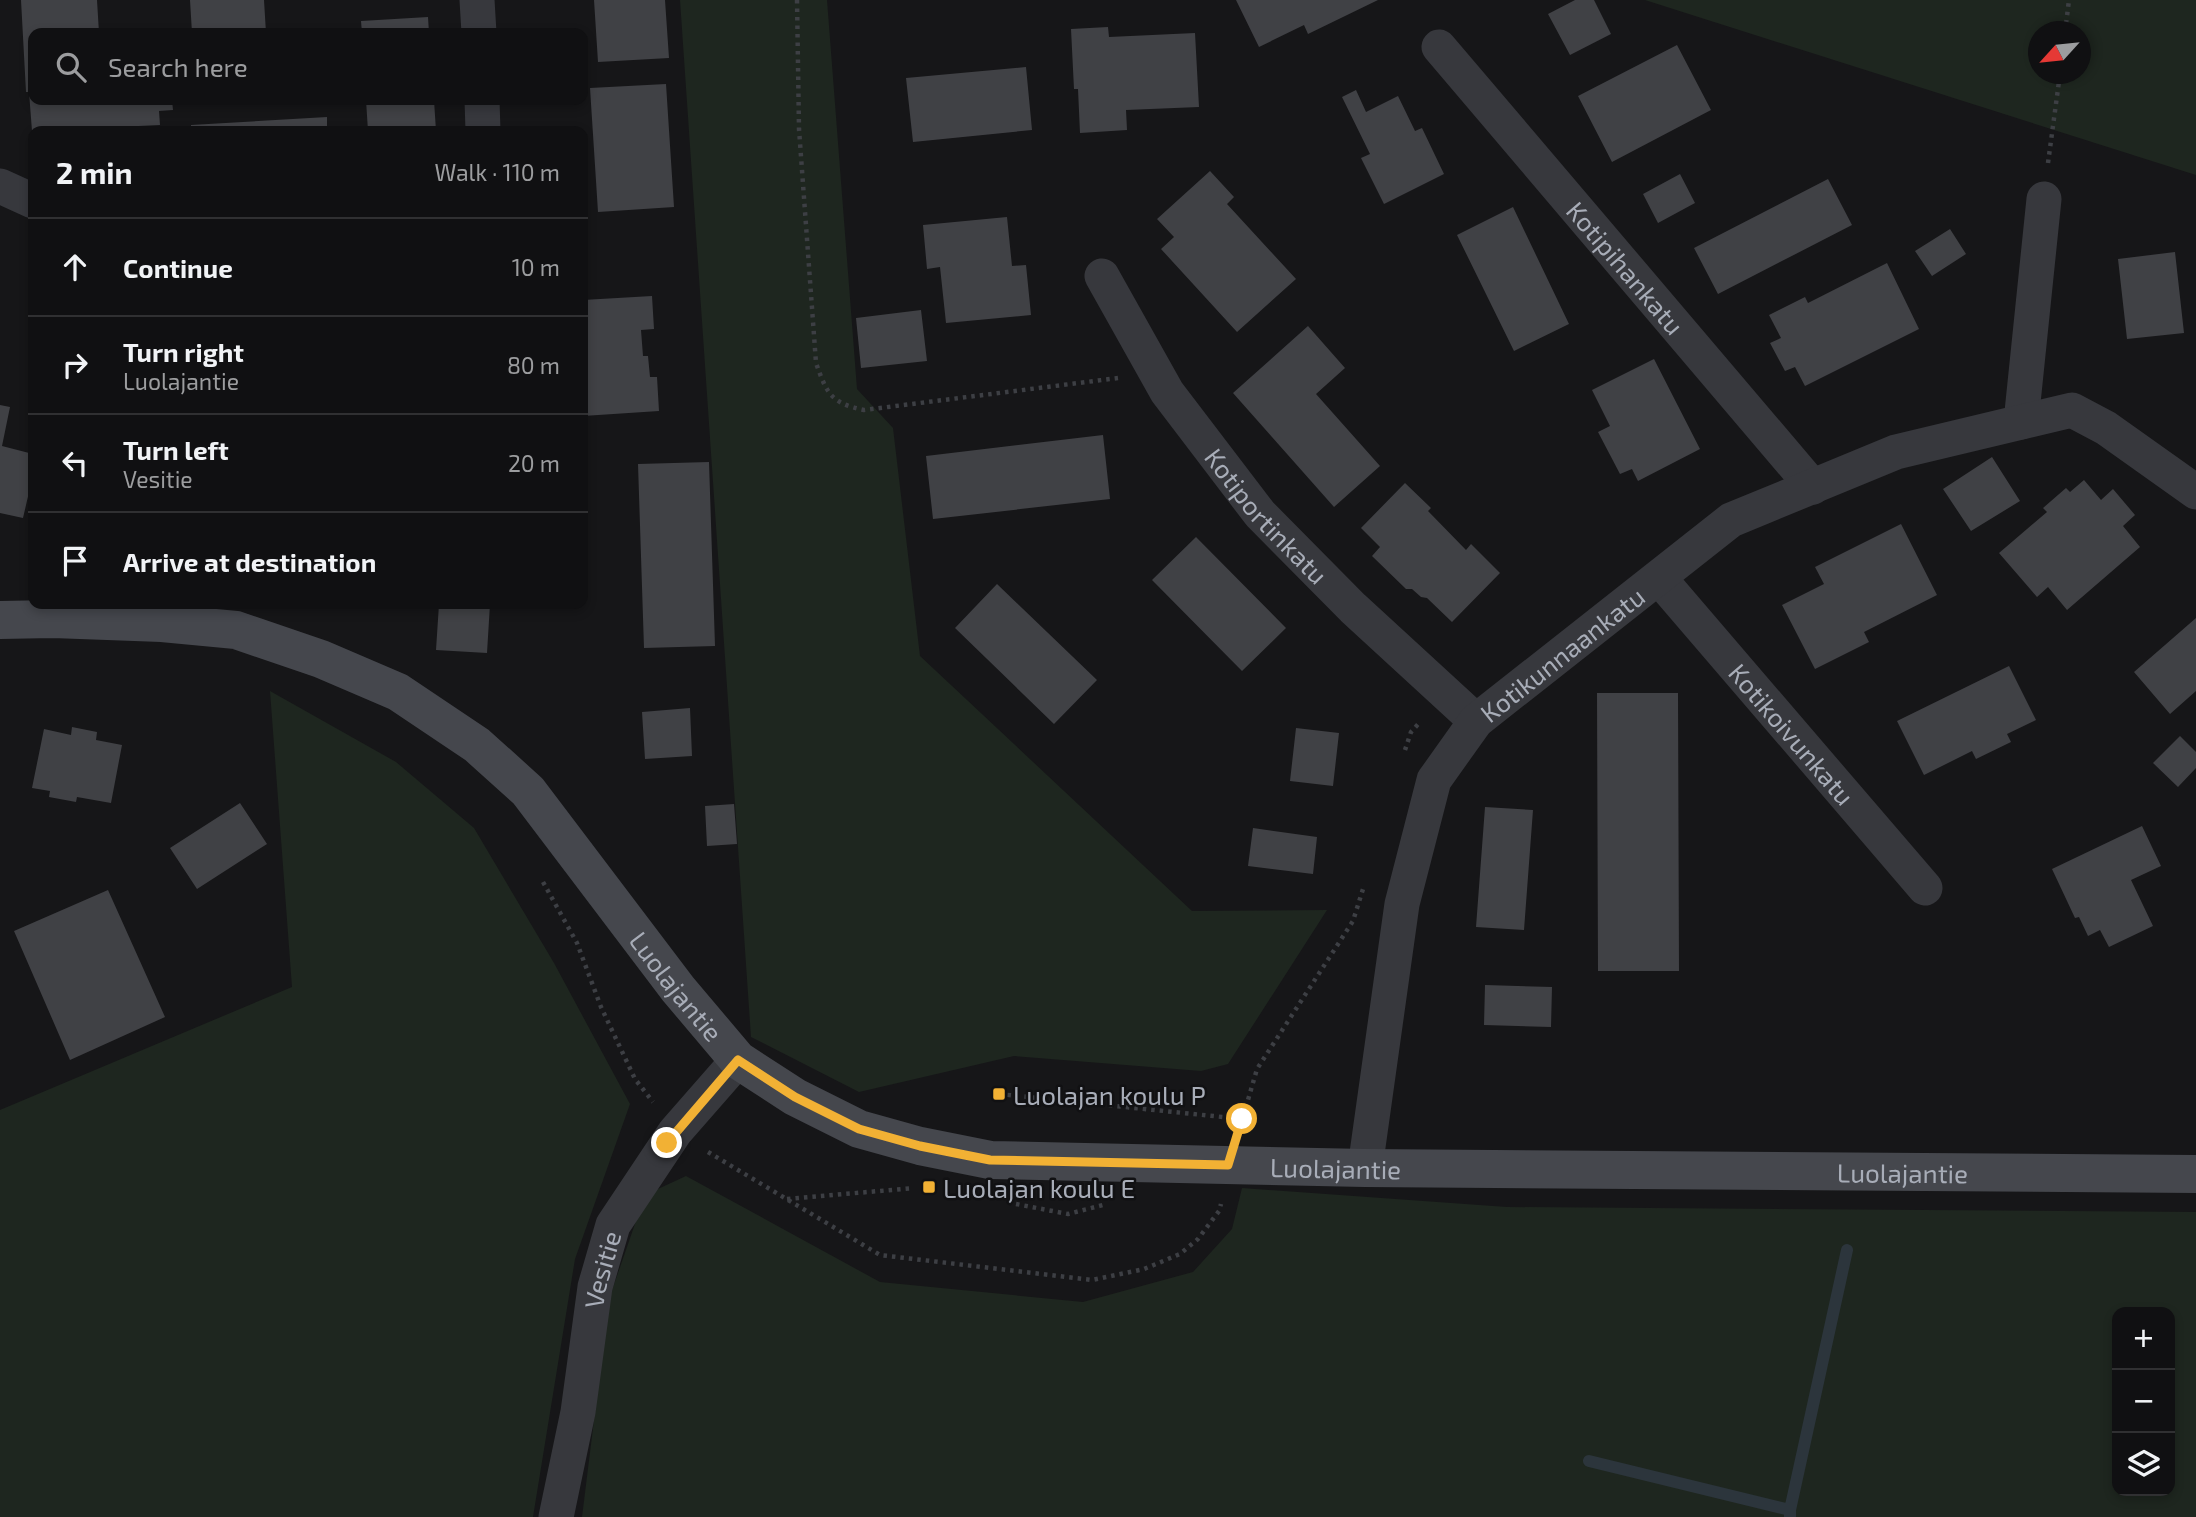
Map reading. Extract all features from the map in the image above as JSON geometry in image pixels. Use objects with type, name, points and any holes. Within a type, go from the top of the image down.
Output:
[{"type":"main road","name":"Luolajantie","points":[[0,620],[148,623],[236,630],[321,659],[398,692],[477,745],[528,791],[678,989],[738,1060],[795,1097],[859,1129],[920,1146],[990,1160],[1365,1168],[2196,1174]]},
{"type":"street","points":[[477,0],[479,28]]},
{"type":"street","name":"Kotipihankatu","points":[[1439,47],[1812,486]]},
{"type":"street","points":[[482,105],[483,126]]},
{"type":"street","points":[[0,186],[28,199]]},
{"type":"street","points":[[2021,422],[2044,199]]},
{"type":"street","name":"Kotiportinkatu","points":[[1102,276],[1167,392],[1260,514],[1353,608],[1476,720]]},
{"type":"street","name":"Kotikunnaankatu","points":[[1365,1168],[1402,904],[1434,780],[1476,720],[1731,520],[1896,452],[2072,410],[2106,428],[2196,492]]},
{"type":"street","name":"Kotikoivunkatu","points":[[1659,578],[1925,888]]},
{"type":"street","name":"Vesitie","points":[[556,1517],[578,1412],[595,1287],[613,1225],[675,1132],[738,1060]]},
{"type":"path","points":[[797,0],[799,129],[816,363],[825,389],[835,401],[864,410],[876,409],[1157,373]]},
{"type":"path","points":[[2066,21],[2069,0]]},
{"type":"path","points":[[2044,199],[2059,84]]},
{"type":"path","points":[[1403,758],[1411,733],[1447,693]]},
{"type":"path","points":[[1228,1165],[1257,1069],[1353,920],[1365,883]]},
{"type":"path","points":[[999,1094],[1242,1119]]},
{"type":"shaded area","points":[[680,0],[827,0],[857,389],[893,428],[920,656],[1192,911],[1327,910],[1228,1064],[1201,1071],[1014,1056],[859,1092],[751,1037]]},
{"type":"shaded area","points":[[1645,0],[2196,0],[2196,175]]},
{"type":"shaded area","points":[[270,691],[396,762],[474,828],[554,963],[630,1104],[575,1259],[533,1517],[0,1517],[0,1110],[292,987]]},
{"type":"shaded area","points":[[686,1176],[880,1282],[1083,1302],[1193,1272],[1232,1229],[1242,1188],[1507,1207],[2196,1212],[2196,1517],[582,1517],[609,1299],[645,1195]]},
{"type":"building","points":[[21,0],[97,0],[99,28],[28,28],[26,92]]},
{"type":"building","points":[[190,0],[264,0],[266,28],[192,28]]},
{"type":"building","points":[[594,0],[665,0],[669,58],[598,62]]},
{"type":"building","points":[[1236,0],[1378,0],[1308,34],[1304,25],[1259,47]]},
{"type":"building","points":[[1575,0],[1594,0],[1611,34],[1570,55],[1548,14]]},
{"type":"building","points":[[428,17],[429,28],[362,28],[361,21]]},
{"type":"building","points":[[1108,27],[1109,37],[1195,33],[1199,107],[1126,110],[1127,130],[1080,133],[1078,89],[1074,89],[1071,29]]},
{"type":"building","points":[[1677,45],[1711,110],[1612,162],[1578,96]]},
{"type":"building","points":[[1026,67],[1032,130],[913,142],[906,78]]},
{"type":"building","points":[[666,84],[674,207],[598,212],[590,88]]},
{"type":"building","points":[[1356,90],[1366,112],[1398,96],[1415,131],[1422,128],[1444,174],[1384,204],[1361,158],[1370,154],[1342,97]]},
{"type":"building","points":[[30,105],[172,105],[173,110],[159,111],[160,125],[32,126]]},
{"type":"building","points":[[366,105],[434,105],[436,126],[368,126]]},
{"type":"building","points":[[327,117],[327,126],[191,125]]},
{"type":"building","points":[[1210,171],[1234,197],[1227,204],[1296,279],[1237,332],[1161,249],[1174,237],[1157,219]]},
{"type":"building","points":[[1680,174],[1695,203],[1658,223],[1643,194]]},
{"type":"building","points":[[1828,179],[1852,225],[1718,294],[1694,248]]},
{"type":"building","points":[[1513,207],[1569,324],[1514,351],[1457,235]]},
{"type":"building","points":[[1007,217],[1012,266],[1026,265],[1031,315],[946,323],[940,267],[927,269],[923,225]]},
{"type":"building","points":[[1950,229],[1966,254],[1932,276],[1915,251]]},
{"type":"building","points":[[2175,252],[2184,333],[2127,339],[2118,259]]},
{"type":"building","points":[[1887,263],[1919,329],[1805,386],[1795,367],[1785,371],[1770,343],[1781,338],[1769,315],[1805,297],[1808,303]]},
{"type":"building","points":[[652,296],[654,329],[641,330],[643,356],[648,356],[650,377],[657,377],[659,411],[588,416],[588,300]]},
{"type":"building","points":[[921,310],[927,361],[861,368],[856,318]]},
{"type":"building","points":[[1308,326],[1345,368],[1316,394],[1380,466],[1334,507],[1233,393]]},
{"type":"building","points":[[1654,359],[1700,449],[1638,481],[1632,469],[1620,474],[1598,432],[1610,426],[1592,390]]},
{"type":"building","points":[[0,405],[10,407],[2,446],[28,453],[28,496],[23,518],[0,513]]},
{"type":"building","points":[[1103,435],[1110,499],[933,519],[926,456]]},
{"type":"building","points":[[1992,457],[2020,501],[1971,531],[1943,489]]},
{"type":"building","points":[[709,462],[715,646],[644,648],[638,464]]},
{"type":"building","points":[[2084,480],[2101,500],[2113,489],[2135,515],[2123,526],[2140,547],[2067,610],[2048,587],[2037,597],[1999,553],[2047,512],[2043,508],[2066,488],[2070,492]]},
{"type":"building","points":[[1405,483],[1431,508],[1428,511],[1466,550],[1471,544],[1500,573],[1452,622],[1427,598],[1421,597],[1412,589],[1406,589],[1372,556],[1380,547],[1361,528]]},
{"type":"building","points":[[1901,524],[1937,595],[1864,632],[1869,642],[1815,669],[1782,605],[1824,584],[1815,567]]},
{"type":"building","points":[[1196,537],[1286,628],[1242,671],[1152,580]]},
{"type":"building","points":[[997,584],[1097,680],[1054,724],[955,628]]},
{"type":"building","points":[[439,609],[490,609],[487,653],[436,650]]},
{"type":"building","points":[[2196,618],[2196,691],[2170,714],[2134,672]]},
{"type":"building","points":[[2009,666],[2036,720],[2007,734],[2011,742],[1976,759],[1972,751],[1924,775],[1897,721]]},
{"type":"building","points":[[1597,693],[1678,693],[1679,971],[1598,971]]},
{"type":"building","points":[[690,708],[692,756],[645,759],[642,712]]},
{"type":"building","points":[[72,727],[97,732],[96,740],[122,745],[111,803],[77,797],[76,802],[49,797],[50,791],[32,788],[44,729],[71,735]]},
{"type":"building","points":[[1296,728],[1339,733],[1333,786],[1290,781]]},
{"type":"building","points":[[2180,736],[2196,752],[2196,768],[2178,787],[2153,763]]},
{"type":"building","points":[[240,803],[267,844],[197,889],[170,848]]},
{"type":"building","points":[[734,804],[737,844],[707,846],[705,806]]},
{"type":"building","points":[[1485,807],[1533,810],[1524,930],[1476,927]]},
{"type":"building","points":[[2142,826],[2161,866],[2131,880],[2153,926],[2109,947],[2100,930],[2088,936],[2079,917],[2075,918],[2052,869]]},
{"type":"building","points":[[1253,828],[1317,837],[1313,874],[1248,866]]},
{"type":"building","points":[[108,890],[165,1017],[70,1060],[14,931]]},
{"type":"building","points":[[1485,985],[1552,987],[1551,1027],[1484,1025]]},
{"type":"waterway","points":[[1790,1510],[1847,1250]]},
{"type":"waterway","points":[[1589,1461],[1790,1510],[1790,1516]]},
{"type":"place","name":"Luolajan koulu P","points":[[999,1094]]},
{"type":"place","name":"Luolajan koulu E","points":[[929,1187]]},
{"type":"route","points":[[667,1143],[738,1060],[795,1097],[859,1129],[920,1146],[990,1160],[1228,1165],[1242,1119]]}]
